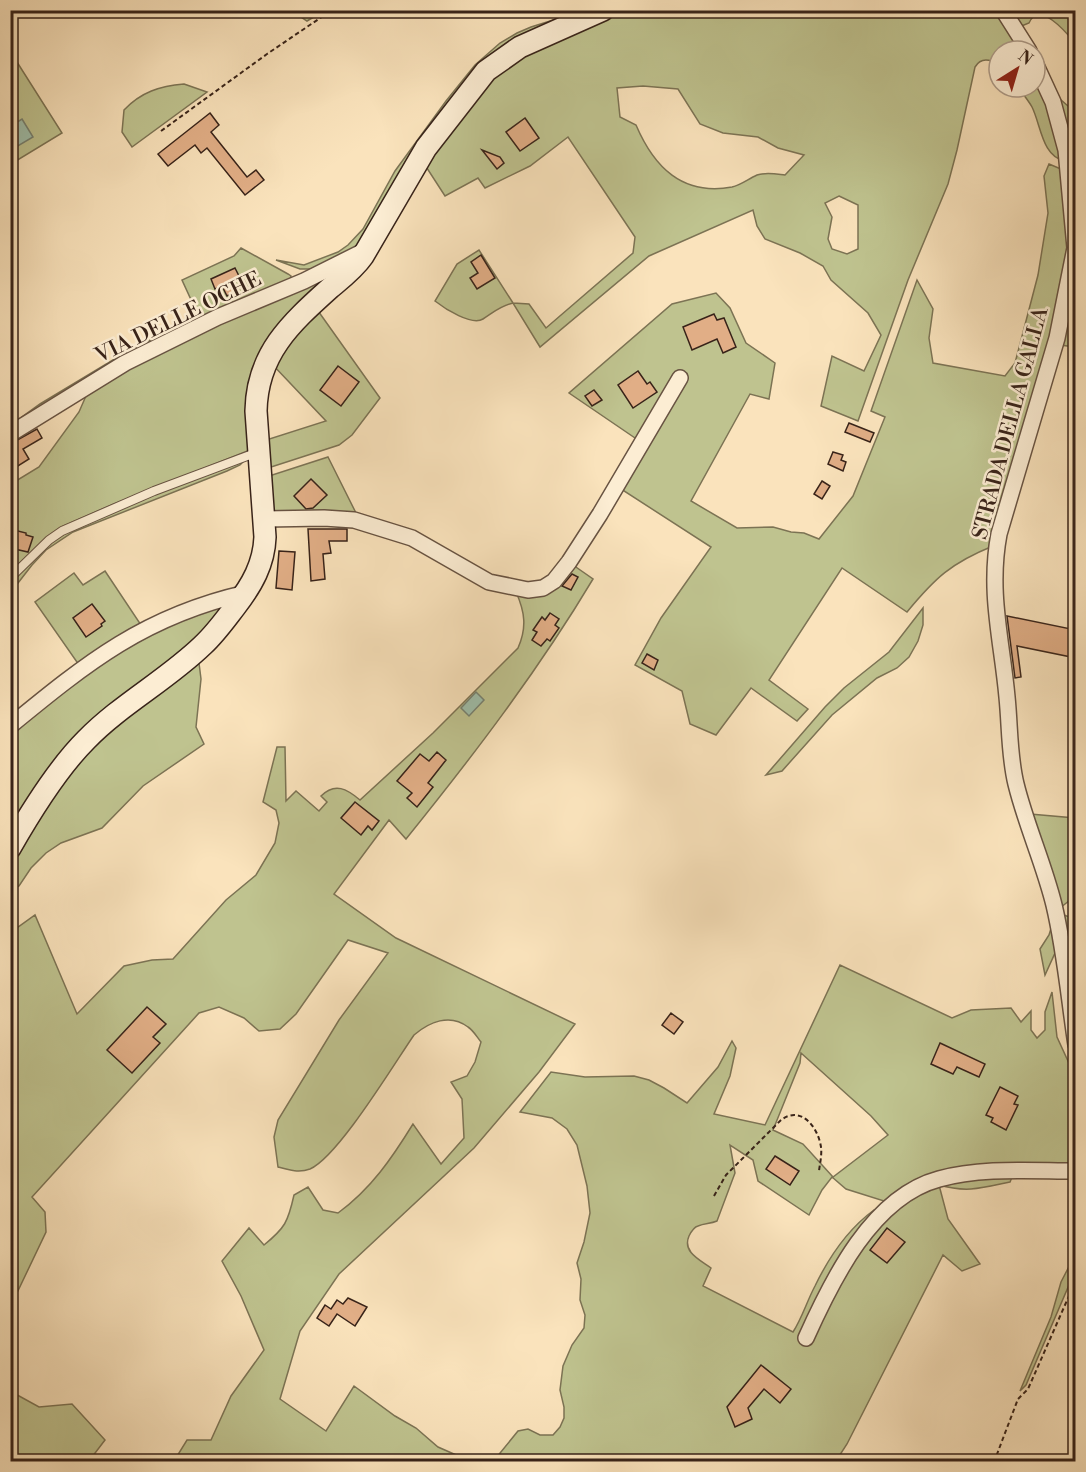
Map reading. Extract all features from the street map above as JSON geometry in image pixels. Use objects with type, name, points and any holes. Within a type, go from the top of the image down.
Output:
[{"type":"street","points":[[10,848],[63,767],[80,746],[121,710],[203,645],[246,593],[255,577],[263,554],[265,519],[256,402],[260,377],[266,362],[290,325],[353,268],[369,248],[426,148],[486,71],[520,47],[603,10]]},
{"type":"street","points":[[1003,10],[1021,39]]},
{"type":"street","name":"STRADA DELLA GALLA","points":[[1047,89],[1053,102],[1066,150],[1075,248],[1057,338],[999,534],[995,604],[1007,697],[1012,768],[1056,911],[1076,1045]]},
{"type":"street","name":"VIA DELLE OCHE","points":[[10,434],[125,363],[218,317],[314,276],[369,248]]},
{"type":"street","points":[[265,519],[354,520],[412,538],[486,580],[528,590],[543,588],[556,579],[575,552],[680,378]]},
{"type":"street","points":[[10,726],[78,672],[138,632],[194,607],[246,593]]},
{"type":"street","points":[[806,1338],[830,1288],[856,1245],[889,1208],[918,1187],[938,1179],[977,1173],[1076,1171]]},
{"type":"lane","points":[[10,579],[49,540],[62,531],[154,491],[259,451]]},
{"type":"path","points":[[161,131],[332,10]]},
{"type":"path","points":[[714,1196],[726,1175],[781,1120],[792,1115],[808,1120],[817,1133],[821,1155],[819,1172]]},
{"type":"path","points":[[994,1461],[1018,1399],[1028,1389],[1076,1280]]},
{"type":"green space","points":[[292,11],[324,11],[307,21]]},
{"type":"green space","points":[[627,11],[1000,11],[1018,39],[987,39],[987,60],[980,62],[975,67],[948,184],[908,280],[858,421],[821,406],[832,356],[864,371],[881,335],[868,313],[831,280],[823,266],[800,253],[765,239],[757,226],[753,210],[649,256],[540,347],[513,303],[529,304],[546,328],[633,253],[635,237],[568,137],[530,166],[485,188],[478,178],[445,196],[423,162],[506,63],[615,14]],"holes":[[[643,86],[678,89],[700,124],[723,133],[758,137],[778,148],[804,155],[785,175],[760,174],[732,187],[714,189],[684,182],[661,165],[643,140],[636,125],[620,117],[617,88]],[[839,196],[858,205],[858,249],[847,254],[832,249],[828,239],[832,217],[825,203]]]},
{"type":"green space","points":[[1007,11],[1075,11],[1075,43],[1046,16],[1033,17],[1029,23],[1019,27]]},
{"type":"green space","points":[[563,17],[525,36],[362,245],[315,269],[300,269],[276,260],[304,265],[338,252],[348,245],[363,229],[395,171],[475,65],[500,43],[517,33]]},
{"type":"green space","points":[[10,51],[62,133],[11,164],[10,164]]},
{"type":"green space","points":[[184,84],[207,92],[132,147],[122,132],[124,110],[151,91]]},
{"type":"green space","points":[[1053,93],[1075,112],[1075,183]]},
{"type":"green space","points":[[1026,99],[1045,99],[1065,161],[1057,158],[1047,147],[1032,107]]},
{"type":"green space","points":[[1049,164],[1061,169],[1071,238],[1053,335],[993,546],[955,565],[935,581],[907,612],[842,568],[769,680],[808,709],[797,721],[751,688],[716,735],[690,724],[682,691],[635,665],[661,618],[711,547],[621,489],[686,374],[679,370],[638,440],[569,393],[672,304],[716,293],[730,308],[746,343],[775,363],[769,399],[750,394],[691,501],[737,528],[773,527],[804,533],[819,539],[853,496],[885,417],[871,411],[917,280],[933,309],[929,338],[933,363],[1005,376],[1015,363],[1038,275],[1048,213],[1044,176]]},
{"type":"green space","points":[[241,248],[288,274],[291,276],[290,280],[11,428],[11,425],[40,404],[123,354],[198,315],[182,280],[234,256]]},
{"type":"green space","points":[[479,250],[513,303],[478,321],[452,312],[435,301],[457,264]]},
{"type":"green space","points":[[351,262],[284,325],[250,450],[61,527],[47,537],[11,574],[11,484],[39,467],[79,412],[89,389],[115,374]]},
{"type":"green space","points":[[1075,267],[1075,347],[1060,345]]},
{"type":"green space","points":[[316,308],[380,398],[352,435],[339,445],[265,469],[263,441],[326,421],[271,363]]},
{"type":"green space","points":[[328,457],[358,517],[269,515],[266,477]]},
{"type":"green space","points":[[244,461],[227,471],[73,532],[46,550],[11,592],[11,582],[36,555],[63,533],[166,490]]},
{"type":"green space","points":[[573,565],[593,579],[550,647],[504,712],[406,839],[389,820],[334,894],[396,938],[575,1024],[539,1072],[474,1148],[339,1274],[300,1331],[280,1399],[326,1431],[354,1386],[395,1416],[416,1428],[438,1447],[463,1458],[482,1461],[174,1461],[187,1440],[211,1440],[231,1396],[264,1350],[241,1296],[222,1261],[249,1228],[264,1245],[271,1239],[285,1224],[294,1195],[308,1187],[323,1210],[338,1213],[361,1194],[380,1172],[413,1124],[441,1164],[464,1138],[462,1099],[451,1082],[467,1076],[475,1062],[481,1042],[470,1028],[447,1020],[426,1026],[414,1035],[365,1108],[335,1147],[322,1161],[310,1169],[298,1171],[278,1167],[274,1137],[278,1120],[339,1020],[388,953],[348,940],[296,1014],[280,1029],[259,1031],[244,1018],[219,1007],[199,1013],[32,1197],[45,1212],[46,1232],[11,1303],[10,1189],[15,1184],[10,1180],[10,933],[35,915],[77,1014],[124,966],[152,960],[173,959],[226,900],[256,875],[275,843],[279,823],[276,810],[263,802],[277,747],[285,747],[286,801],[296,791],[319,811],[327,802],[321,796],[336,788],[346,790],[360,800],[433,733],[518,648],[523,634],[524,620],[516,592],[544,593],[555,587]]},
{"type":"green space","points":[[105,571],[141,625],[79,665],[35,602],[74,573],[83,585]]},
{"type":"green space","points":[[236,600],[214,628],[100,721],[11,839],[11,731],[140,635]]},
{"type":"green space","points":[[923,608],[923,625],[918,641],[909,657],[897,668],[877,678],[832,715],[782,771],[766,775],[844,688],[889,652]]},
{"type":"green space","points":[[198,655],[201,679],[196,727],[204,744],[143,786],[102,828],[61,843],[46,853],[31,868],[19,886],[11,891],[10,857],[73,762]]},
{"type":"green space","points":[[1030,814],[1075,818],[1075,896],[1060,908]]},
{"type":"green space","points":[[1061,914],[1075,919],[1075,1010]]},
{"type":"green space","points":[[1053,922],[1055,953],[1045,975],[1040,949],[1049,935]]},
{"type":"green space","points":[[840,965],[952,1018],[971,1010],[1011,1008],[1021,1022],[1031,1011],[1031,1030],[1037,1038],[1045,1030],[1045,1012],[1052,992],[1057,1037],[1073,1072],[1075,1156],[1073,1163],[1068,1166],[996,1166],[958,1169],[926,1177],[887,1202],[846,1189],[832,1177],[822,1190],[809,1215],[758,1181],[753,1160],[730,1145],[735,1173],[717,1221],[695,1227],[689,1236],[688,1247],[697,1259],[711,1268],[703,1286],[793,1332],[820,1275],[833,1254],[856,1226],[874,1210],[878,1211],[844,1254],[825,1286],[801,1336],[810,1340],[843,1274],[877,1227],[905,1201],[939,1185],[948,1219],[980,1264],[962,1271],[943,1255],[847,1444],[836,1461],[482,1461],[496,1458],[518,1431],[528,1429],[540,1435],[553,1435],[560,1427],[564,1418],[560,1390],[563,1366],[572,1345],[584,1328],[585,1315],[580,1300],[581,1279],[577,1263],[590,1213],[587,1186],[577,1145],[567,1129],[552,1118],[520,1112],[551,1072],[585,1077],[634,1076],[649,1080],[687,1103],[718,1067],[732,1041],[736,1048],[730,1076],[714,1114],[765,1125]],"holes":[[[801,1053],[871,1116],[888,1135],[833,1177],[803,1144],[773,1130],[800,1063]]]},
{"type":"green space","points":[[1012,1177],[1010,1182],[983,1188],[939,1185],[966,1180]]},
{"type":"green space","points":[[1075,1255],[1075,1271],[1026,1385],[1020,1391],[1051,1317],[1061,1282]]},
{"type":"green space","points":[[10,1391],[39,1407],[72,1404],[105,1440],[89,1461],[11,1461]]},
{"type":"shaded area","points":[[22,119],[33,137],[11,150],[11,126]]},
{"type":"shaded area","points":[[476,692],[484,700],[469,716],[461,708]]},
{"type":"building","points":[[210,113],[219,125],[211,132],[247,177],[256,170],[264,180],[245,195],[207,148],[201,153],[195,145],[168,166],[158,154]]},
{"type":"building","points":[[525,118],[539,138],[520,151],[506,132]]},
{"type":"building","points":[[482,150],[500,157],[504,163],[497,169]]},
{"type":"building","points":[[481,255],[495,278],[477,289],[470,278],[478,273],[471,262]]},
{"type":"building","points":[[235,268],[240,278],[234,281],[238,290],[227,296],[222,286],[215,289],[211,279]]},
{"type":"building","points":[[714,314],[717,320],[724,318],[736,347],[723,353],[717,339],[692,350],[683,327]]},
{"type":"building","points":[[338,366],[359,382],[341,406],[320,390]]},
{"type":"building","points":[[638,371],[647,384],[650,382],[657,392],[633,408],[618,385]]},
{"type":"building","points":[[594,390],[602,400],[592,406],[585,396]]},
{"type":"building","points":[[849,423],[874,433],[870,442],[845,432]]},
{"type":"building","points":[[37,429],[42,438],[23,449],[29,459],[10,471],[10,444]]},
{"type":"building","points":[[833,452],[843,455],[841,460],[846,462],[843,471],[828,464]]},
{"type":"building","points":[[311,479],[327,495],[313,508],[306,509],[294,496]]},
{"type":"building","points":[[822,481],[830,486],[822,499],[814,494]]},
{"type":"building","points":[[10,529],[33,537],[28,552],[10,548]]},
{"type":"building","points":[[308,529],[347,529],[347,541],[329,541],[331,553],[323,554],[325,579],[311,581]]},
{"type":"building","points":[[279,551],[295,552],[292,590],[276,588]]},
{"type":"building","points":[[572,574],[578,577],[571,590],[562,586]]},
{"type":"building","points":[[92,604],[105,621],[101,624],[102,626],[86,637],[73,618]]},
{"type":"building","points":[[550,613],[559,619],[555,625],[559,628],[550,641],[547,639],[541,646],[532,640],[537,632],[533,630],[542,617],[545,620]]},
{"type":"building","points":[[1007,616],[1076,630],[1076,658],[1017,646],[1021,677],[1015,678]]},
{"type":"building","points":[[647,654],[658,660],[654,670],[642,663]]},
{"type":"building","points":[[437,752],[446,760],[428,783],[433,787],[417,807],[407,798],[412,793],[397,781],[420,754],[429,761]]},
{"type":"building","points":[[355,802],[379,821],[372,830],[368,826],[361,835],[341,818]]},
{"type":"building","points":[[147,1007],[166,1024],[153,1037],[160,1043],[132,1073],[107,1050]]},
{"type":"building","points":[[671,1013],[683,1022],[674,1034],[662,1025]]},
{"type":"building","points":[[940,1043],[985,1064],[979,1077],[957,1067],[953,1074],[931,1064]]},
{"type":"building","points":[[1000,1087],[1018,1096],[1014,1104],[1018,1105],[1006,1130],[991,1122],[993,1118],[986,1115]]},
{"type":"building","points":[[775,1156],[799,1171],[790,1185],[766,1169]]},
{"type":"building","points":[[887,1228],[905,1242],[887,1263],[870,1250]]},
{"type":"building","points":[[348,1298],[367,1307],[355,1326],[337,1314],[329,1326],[317,1318],[325,1305],[331,1309],[337,1300],[343,1304]]},
{"type":"building","points":[[761,1365],[791,1389],[780,1403],[764,1389],[748,1408],[752,1419],[735,1427],[727,1407]]}]
